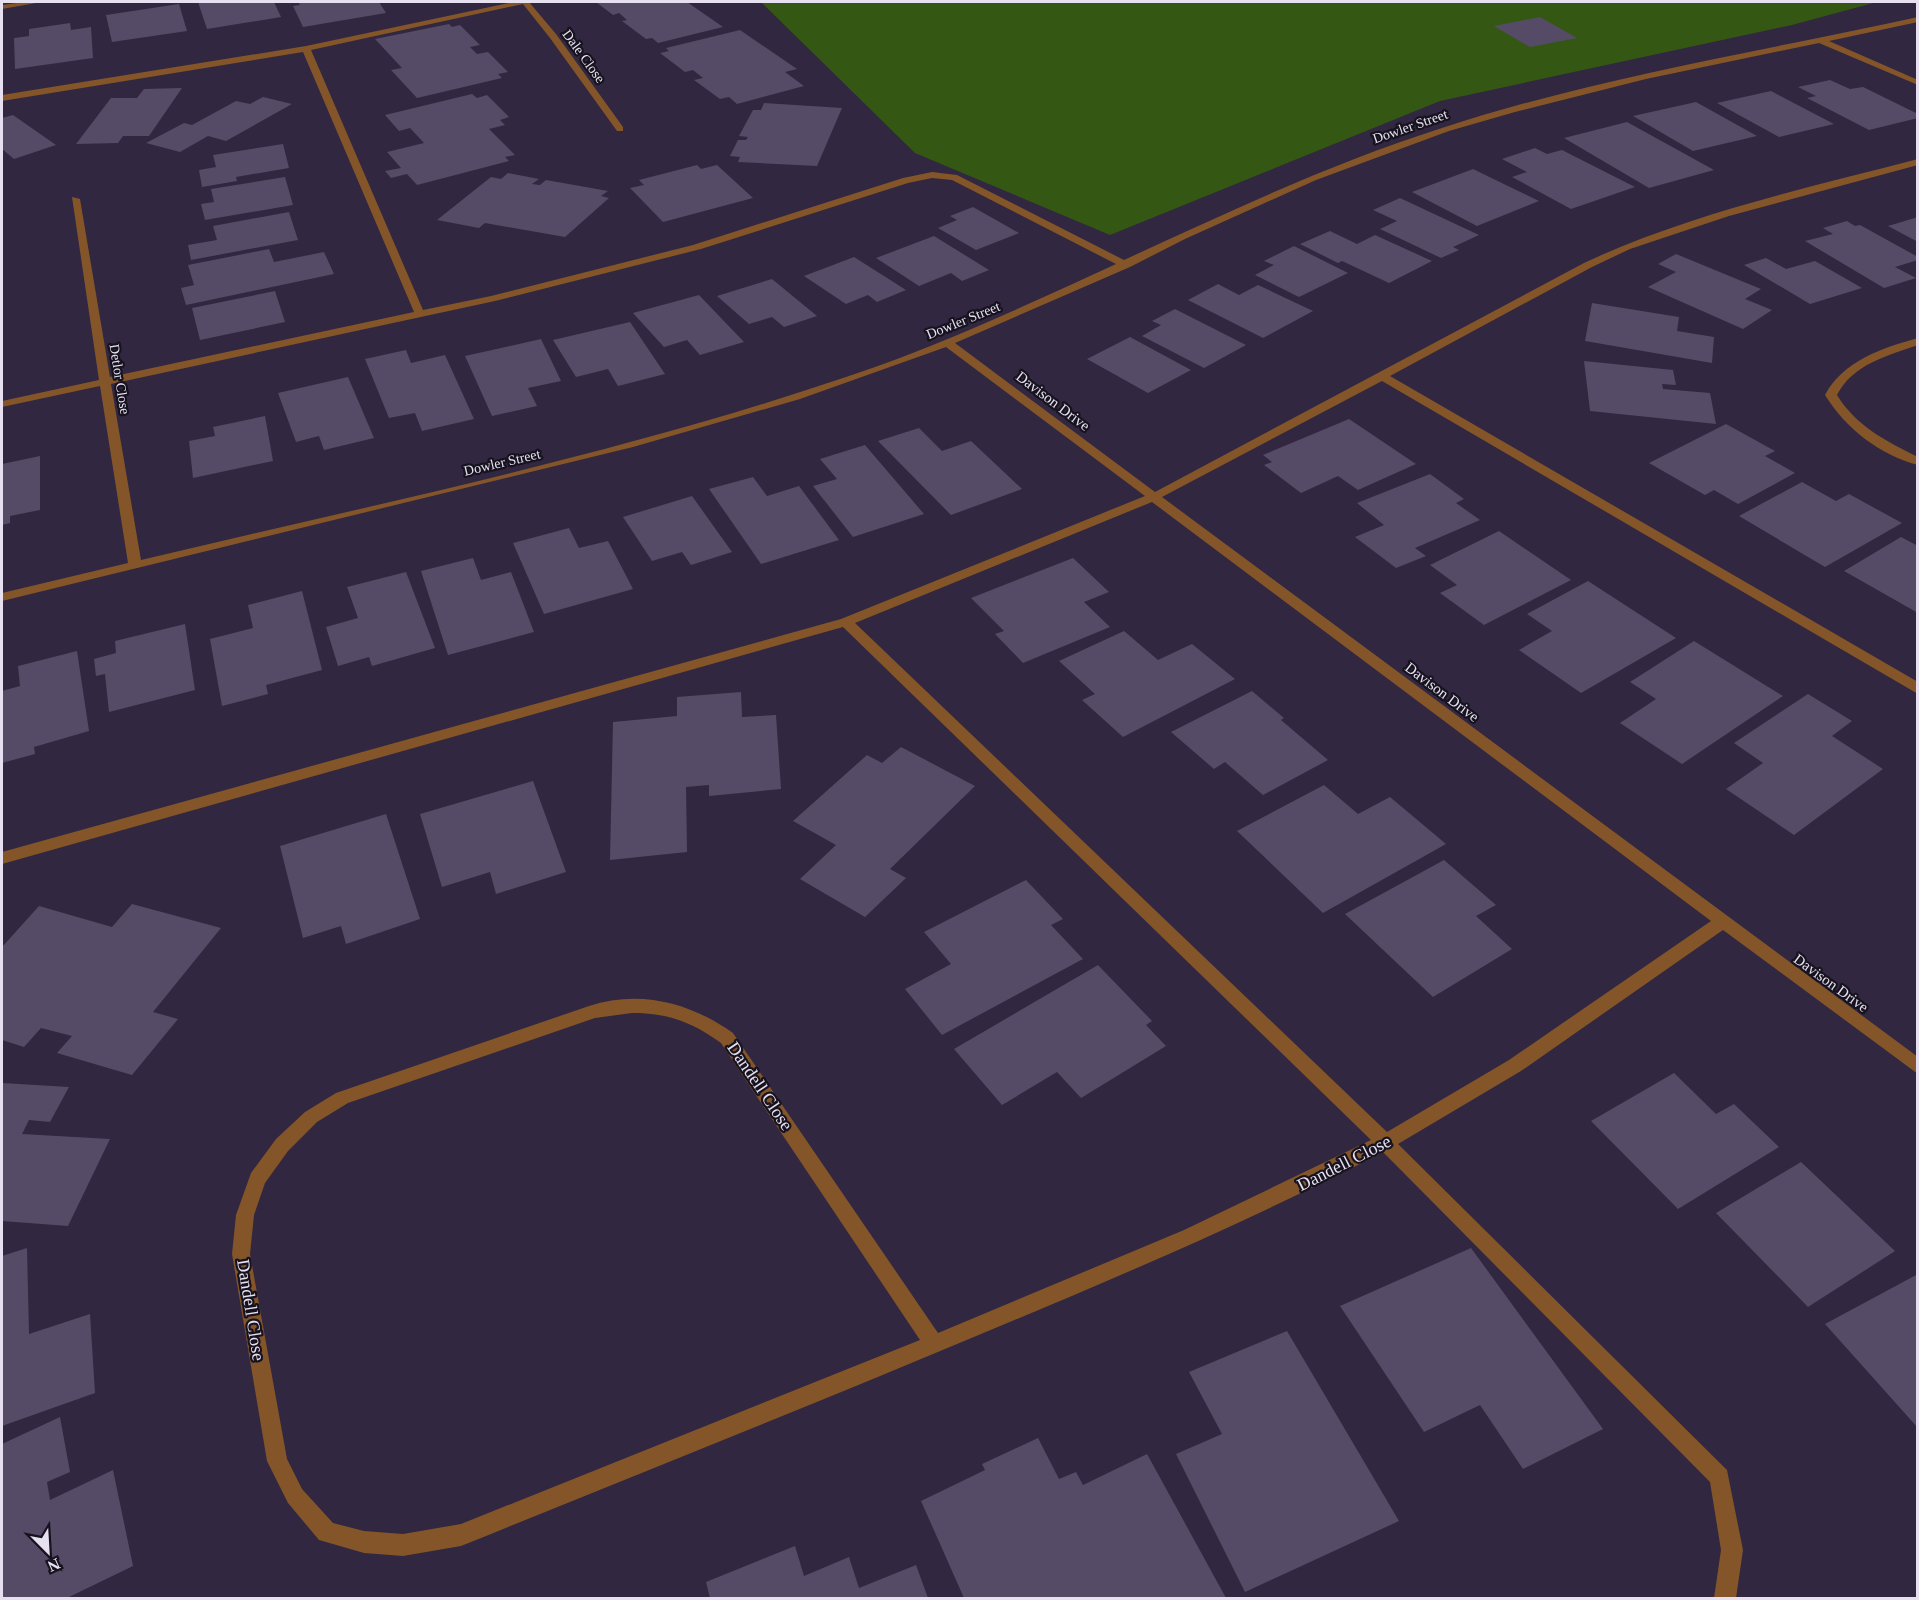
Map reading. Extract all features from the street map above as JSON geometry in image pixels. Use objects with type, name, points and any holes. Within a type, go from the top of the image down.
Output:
[{"type":"street","points":[[2,7],[34,2]]},
{"type":"street","points":[[2,98],[306,49],[524,2]]},
{"type":"street","name":"Dale Close","points":[[524,2],[553,36],[620,129]]},
{"type":"street","name":"Dowler Street","points":[[2,597],[646,442],[815,391],[947,343],[1332,171],[1437,132],[1557,97],[1917,19]]},
{"type":"street","points":[[1819,40],[1917,83]]},
{"type":"street","points":[[306,49],[420,315]]},
{"type":"street","points":[[2,858],[846,622],[1154,497],[1506,311],[1588,264],[1626,247],[1726,214],[1917,162]]},
{"type":"street","points":[[2,404],[420,315],[698,248],[856,194],[932,174],[954,177],[1126,265]]},
{"type":"street","name":"Detlor Close","points":[[75,199],[135,565]]},
{"type":"street","points":[[1917,341],[1842,376],[1831,395],[1848,422],[1863,433],[1917,462]]},
{"type":"street","name":"Davison Drive","points":[[947,343],[1917,1067]]},
{"type":"street","points":[[1382,376],[1917,689]]},
{"type":"street","points":[[846,622],[1385,1142],[1720,1477],[1732,1550],[1725,1599]]},
{"type":"street","name":"Dandell Close","points":[[934,1344],[727,1038],[706,1021],[674,1009],[636,1004],[595,1011],[342,1098],[311,1117],[282,1145],[257,1179],[245,1215],[242,1254],[277,1461],[295,1496],[327,1532],[364,1542],[402,1545],[461,1535],[934,1344],[1178,1244],[1385,1142],[1529,1059],[1722,922]]},
{"type":"green space","points":[[761,2],[1877,2],[1792,25],[1440,101],[1110,235],[915,153]]},
{"type":"building","points":[[198,2],[274,2],[281,17],[207,29]]},
{"type":"building","points":[[298,2],[379,2],[386,13],[303,27],[293,6],[300,5]]},
{"type":"building","points":[[596,2],[687,2],[723,27],[658,43],[652,38],[646,39],[622,21],[627,20],[619,13],[613,15]]},
{"type":"building","points":[[179,4],[187,31],[112,42],[106,15]]},
{"type":"building","points":[[1540,17],[1577,38],[1530,47],[1494,26]]},
{"type":"building","points":[[70,23],[71,30],[91,27],[93,58],[15,69],[14,38],[29,36],[29,29]]},
{"type":"building","points":[[449,24],[452,27],[460,25],[480,45],[470,47],[477,54],[488,52],[508,72],[498,74],[502,78],[417,98],[391,70],[402,68],[375,39]]},
{"type":"building","points":[[740,30],[797,69],[785,72],[804,86],[737,104],[729,97],[720,99],[694,80],[703,78],[693,70],[685,72],[660,53],[669,51],[666,48]]},
{"type":"building","points":[[1830,80],[1850,89],[1863,87],[1918,114],[1918,118],[1869,130],[1807,98],[1816,96],[1798,87]]},
{"type":"building","points":[[182,88],[149,136],[123,136],[118,143],[76,144],[111,98],[137,98],[144,89]]},
{"type":"building","points":[[1771,91],[1834,124],[1779,137],[1717,103]]},
{"type":"building","points":[[472,94],[477,98],[487,95],[509,117],[500,120],[505,125],[489,129],[515,155],[505,157],[509,161],[417,185],[407,174],[391,178],[385,171],[401,168],[387,152],[424,143],[410,128],[399,131],[385,115]]},
{"type":"building","points":[[263,97],[292,104],[226,141],[208,136],[180,152],[146,143],[184,123],[192,125],[236,101],[250,104]]},
{"type":"building","points":[[1696,102],[1757,136],[1693,151],[1633,116]]},
{"type":"building","points":[[764,103],[842,108],[817,166],[738,162],[740,157],[730,156],[738,140],[746,140],[748,137],[739,136],[753,110],[761,110]]},
{"type":"building","points":[[13,115],[56,145],[14,159],[2,149],[2,118]]},
{"type":"building","points":[[1627,122],[1714,170],[1649,188],[1564,138]]},
{"type":"building","points":[[283,144],[289,168],[236,177],[237,181],[202,187],[199,170],[216,167],[213,155]]},
{"type":"building","points":[[1535,148],[1547,154],[1562,150],[1635,187],[1571,209],[1512,177],[1527,172],[1502,159]]},
{"type":"building","points":[[697,165],[701,169],[717,165],[753,198],[663,222],[630,188],[644,185],[639,180]]},
{"type":"building","points":[[1473,169],[1539,201],[1477,226],[1412,192]]},
{"type":"building","points":[[508,173],[539,179],[532,184],[540,185],[546,180],[608,191],[601,196],[609,198],[565,237],[485,223],[479,228],[437,220],[491,177],[501,179]]},
{"type":"building","points":[[285,177],[293,205],[205,220],[201,204],[214,202],[211,189]]},
{"type":"building","points":[[1400,198],[1479,235],[1453,247],[1459,250],[1441,258],[1380,229],[1397,221],[1373,210]]},
{"type":"building","points":[[973,207],[1019,233],[976,250],[938,228],[957,220],[950,216]]},
{"type":"building","points":[[289,212],[298,240],[191,260],[188,245],[217,240],[213,226]]},
{"type":"building","points":[[1918,217],[1918,242],[1888,226]]},
{"type":"building","points":[[1847,221],[1855,226],[1860,225],[1918,257],[1918,260],[1895,267],[1916,278],[1884,288],[1805,241],[1833,234],[1823,228]]},
{"type":"building","points":[[1330,231],[1357,244],[1375,235],[1432,261],[1389,283],[1342,261],[1338,263],[1300,244]]},
{"type":"building","points":[[934,236],[989,270],[962,281],[951,273],[919,286],[876,258]]},
{"type":"building","points":[[1294,246],[1348,273],[1299,297],[1255,275],[1274,265],[1264,261]]},
{"type":"building","points":[[269,249],[274,262],[324,252],[334,274],[186,305],[181,288],[194,285],[188,265]]},
{"type":"building","points":[[1676,254],[1761,289],[1745,299],[1772,310],[1743,329],[1648,287],[1676,272],[1658,264]]},
{"type":"building","points":[[854,257],[906,290],[877,302],[868,295],[846,304],[804,276]]},
{"type":"building","points":[[1766,258],[1786,269],[1815,261],[1862,288],[1810,304],[1744,265]]},
{"type":"building","points":[[772,279],[817,316],[784,327],[772,317],[749,324],[717,296]]},
{"type":"building","points":[[1218,284],[1239,295],[1258,285],[1313,311],[1263,338],[1188,300]]},
{"type":"building","points":[[275,291],[285,322],[200,340],[192,308]]},
{"type":"building","points":[[699,295],[744,342],[700,355],[687,340],[664,347],[633,313]]},
{"type":"building","points":[[1592,303],[1679,317],[1677,331],[1714,337],[1712,363],[1585,341]]},
{"type":"building","points":[[1175,309],[1246,345],[1204,368],[1142,336],[1161,325],[1152,321]]},
{"type":"building","points":[[630,322],[665,374],[618,386],[608,369],[576,377],[553,340]]},
{"type":"building","points":[[1130,337],[1191,370],[1148,393],[1087,359]]},
{"type":"building","points":[[541,339],[561,381],[528,388],[537,406],[492,416],[465,356]]},
{"type":"building","points":[[406,350],[411,363],[445,355],[474,419],[422,431],[415,413],[389,418],[365,359]]},
{"type":"building","points":[[1584,361],[1673,370],[1676,385],[1662,384],[1663,389],[1710,393],[1716,424],[1590,411]]},
{"type":"building","points":[[348,377],[374,438],[324,450],[319,436],[296,442],[278,393]]},
{"type":"building","points":[[265,416],[273,461],[193,478],[189,441],[215,436],[213,427]]},
{"type":"building","points":[[1349,419],[1416,464],[1358,490],[1338,476],[1301,493],[1264,465],[1272,462],[1263,455]]},
{"type":"building","points":[[1726,424],[1775,451],[1765,456],[1795,473],[1738,504],[1714,490],[1705,495],[1649,463]]},
{"type":"building","points":[[919,428],[942,451],[971,441],[1022,489],[951,515],[878,441]]},
{"type":"building","points":[[865,445],[924,514],[853,537],[813,486],[837,479],[820,459]]},
{"type":"building","points":[[40,456],[40,510],[10,516],[10,523],[2,525],[2,464]]},
{"type":"building","points":[[1430,474],[1464,499],[1456,503],[1480,520],[1415,548],[1426,556],[1396,568],[1355,537],[1384,525],[1357,503]]},
{"type":"building","points":[[753,477],[767,496],[799,486],[839,540],[761,564],[709,489]]},
{"type":"building","points":[[1802,482],[1836,501],[1849,494],[1902,523],[1825,567],[1739,516]]},
{"type":"building","points":[[692,496],[732,552],[691,565],[682,552],[652,561],[623,517]]},
{"type":"building","points":[[569,528],[579,548],[608,541],[633,589],[544,614],[513,543]]},
{"type":"building","points":[[1499,531],[1571,580],[1484,625],[1440,593],[1457,585],[1430,565]]},
{"type":"building","points":[[1901,537],[1918,546],[1918,613],[1844,571]]},
{"type":"building","points":[[473,558],[481,580],[511,572],[534,632],[448,655],[421,571]]},
{"type":"building","points":[[1073,558],[1109,592],[1084,602],[1110,627],[1023,663],[995,634],[1004,631],[971,598]]},
{"type":"building","points":[[406,572],[435,648],[372,666],[369,657],[338,666],[326,627],[358,618],[347,587]]},
{"type":"building","points":[[1588,581],[1676,638],[1581,693],[1519,650],[1552,631],[1527,614]]},
{"type":"building","points":[[302,591],[322,670],[266,685],[268,694],[222,706],[210,639],[253,628],[248,605]]},
{"type":"building","points":[[185,624],[195,690],[109,712],[105,674],[96,676],[94,659],[116,653],[115,641]]},
{"type":"building","points":[[1124,631],[1158,660],[1192,644],[1235,679],[1123,737],[1082,700],[1095,694],[1059,661]]},
{"type":"building","points":[[1694,641],[1783,696],[1682,764],[1620,723],[1656,699],[1630,682]]},
{"type":"building","points":[[77,651],[89,731],[34,747],[35,754],[2,763],[2,691],[20,686],[18,666]]},
{"type":"building","points":[[1252,691],[1284,718],[1281,720],[1328,760],[1263,795],[1225,762],[1214,769],[1171,732]]},
{"type":"building","points":[[741,692],[742,717],[776,715],[781,789],[709,796],[709,785],[686,787],[687,852],[610,860],[613,722],[677,716],[677,697]]},
{"type":"building","points":[[1808,694],[1852,721],[1832,736],[1883,769],[1794,835],[1726,789],[1763,763],[1734,743]]},
{"type":"building","points":[[901,747],[975,786],[890,869],[906,878],[865,917],[800,879],[836,845],[793,821],[867,755],[882,763]]},
{"type":"building","points":[[533,781],[566,872],[496,894],[490,872],[442,887],[420,814]]},
{"type":"building","points":[[1324,785],[1358,814],[1390,797],[1446,844],[1323,913],[1237,831]]},
{"type":"building","points":[[386,814],[420,919],[346,944],[341,926],[303,938],[280,846]]},
{"type":"building","points":[[1444,860],[1496,905],[1476,916],[1512,949],[1433,997],[1345,914]]},
{"type":"building","points":[[1026,880],[1063,919],[1051,925],[1083,959],[942,1035],[905,989],[951,964],[924,932]]},
{"type":"building","points":[[132,904],[221,928],[153,1012],[178,1019],[132,1075],[57,1053],[72,1036],[41,1028],[24,1047],[2,1040],[2,947],[39,906],[112,927]]},
{"type":"building","points":[[1098,965],[1152,1021],[1146,1025],[1166,1046],[1081,1098],[1057,1072],[1002,1105],[954,1049]]},
{"type":"building","points":[[1674,1073],[1716,1114],[1734,1104],[1779,1147],[1678,1209],[1591,1121]]},
{"type":"building","points":[[2,1083],[69,1087],[50,1122],[29,1120],[22,1134],[110,1139],[68,1226],[2,1221]]},
{"type":"building","points":[[1801,1162],[1895,1251],[1808,1307],[1716,1213]]},
{"type":"building","points":[[27,1248],[29,1334],[90,1314],[95,1393],[2,1426],[2,1256]]},
{"type":"building","points":[[1471,1248],[1603,1429],[1523,1469],[1480,1405],[1424,1432],[1340,1306]]},
{"type":"building","points":[[1918,1274],[1918,1428],[1825,1324]]},
{"type":"building","points":[[1287,1331],[1399,1521],[1245,1592],[1176,1454],[1222,1434],[1189,1372]]},
{"type":"building","points":[[60,1417],[70,1472],[47,1482],[50,1500],[113,1470],[133,1566],[67,1598],[2,1598],[2,1444]]},
{"type":"building","points":[[1038,1438],[1059,1479],[1076,1472],[1083,1485],[1147,1454],[1226,1598],[964,1598],[921,1501],[985,1470],[982,1464]]},
{"type":"building","points":[[795,1546],[804,1576],[849,1557],[859,1588],[916,1565],[928,1598],[710,1598],[706,1582]]}]
